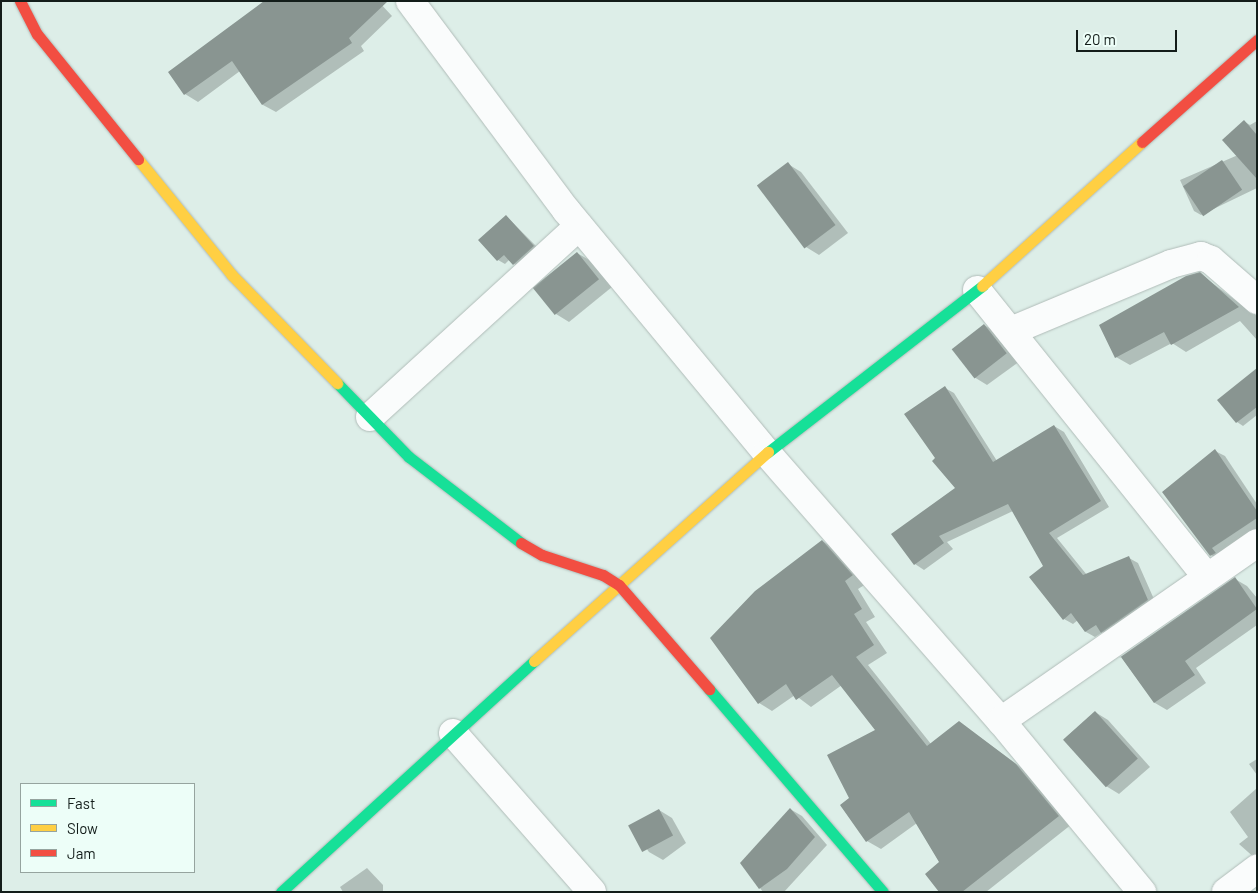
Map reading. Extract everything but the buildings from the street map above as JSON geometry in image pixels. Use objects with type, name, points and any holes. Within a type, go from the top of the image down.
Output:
[{"type":"street","points":[[20,1],[37,34],[232,275],[409,457],[511,537],[542,555],[603,576],[619,586],[882,892]]},
{"type":"street","points":[[410,1],[579,226],[767,453],[1001,720],[1142,892]]},
{"type":"street","points":[[281,892],[453,733],[767,453],[977,290],[1257,40]]},
{"type":"street","points":[[370,417],[579,226]]},
{"type":"street","points":[[1011,331],[1170,264],[1201,256],[1211,260],[1257,300]]},
{"type":"street","points":[[977,290],[1207,577]]},
{"type":"street","points":[[1001,720],[1257,543]]},
{"type":"street","points":[[453,733],[592,892]]},
{"type":"street","points":[[1226,892],[1257,869]]},
{"type":"traffic: fast","points":[[768,452],[982,286]]},
{"type":"traffic: fast","points":[[337,383],[409,457],[521,543]]},
{"type":"traffic: fast","points":[[281,892],[534,661]]},
{"type":"traffic: fast","points":[[709,689],[883,892]]},
{"type":"traffic: slow","points":[[982,286],[1142,142]]},
{"type":"traffic: slow","points":[[138,159],[232,275],[337,383]]},
{"type":"traffic: slow","points":[[534,661],[768,452]]},
{"type":"traffic: jam","points":[[20,1],[37,34],[138,159]]},
{"type":"traffic: jam","points":[[1142,142],[1257,40]]},
{"type":"traffic: jam","points":[[521,543],[542,555],[603,575],[619,585],[709,689]]}]
